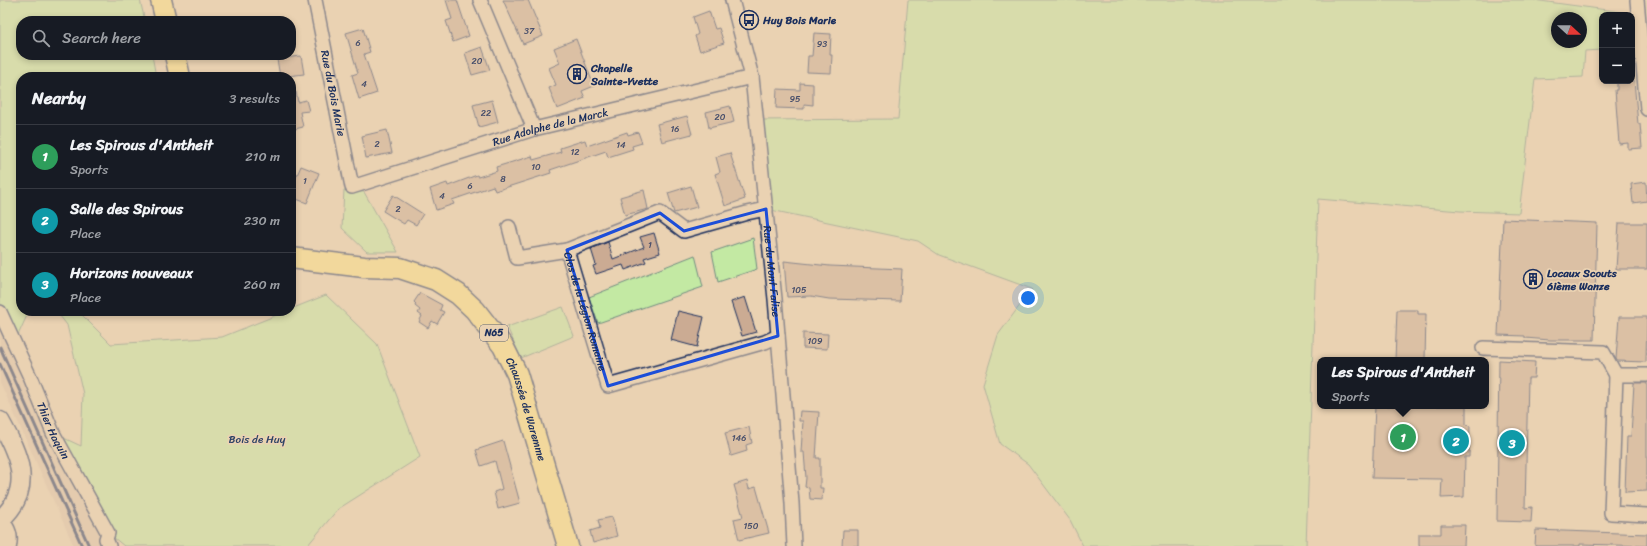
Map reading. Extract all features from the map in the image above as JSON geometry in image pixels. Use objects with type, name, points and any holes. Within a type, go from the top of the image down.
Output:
[{"type":"main road","points":[[161,0],[165,16]]},
{"type":"main road","points":[[176,60],[179,72]]},
{"type":"main road","name":"Chaussée de Waremme","points":[[296,259],[350,266],[406,269],[436,280],[458,294],[475,310],[503,346],[517,374],[568,546]]},
{"type":"street","name":"Rue du Bois Marie","points":[[315,0],[352,188]]},
{"type":"street","points":[[480,0],[534,129]]},
{"type":"street","name":"Rue du Mont Falise","points":[[732,0],[752,77],[778,336],[792,503],[794,546]]},
{"type":"street","points":[[1637,0],[1647,109]]},
{"type":"street","name":"Rue Adolphe de la Marck","points":[[352,188],[534,129],[752,77]]},
{"type":"street","name":"Clos de la Légion Romaine","points":[[766,209],[747,213],[684,232],[660,213],[566,250],[608,386],[766,342],[778,336]]},
{"type":"street","points":[[509,227],[518,258],[566,250]]},
{"type":"street","name":"Thier Haquin","points":[[0,312],[30,377],[53,433],[108,540],[116,546]]},
{"type":"street","points":[[1483,348],[1603,352],[1616,375],[1611,513],[1647,515]]},
{"type":"street","points":[[1616,375],[1647,375]]},
{"type":"street","points":[[0,421],[15,451],[22,475],[20,491],[16,501],[8,513],[0,521],[6,528],[8,537],[7,546]]},
{"type":"highlighted area","points":[[766,209],[778,336],[608,386],[567,250],[660,213],[684,231]]},
{"type":"shaded area","points":[[0,312],[112,546],[74,546],[0,382]]},
{"type":"green space","points":[[0,0],[140,0],[144,16],[16,16],[16,60],[153,60],[155,72],[16,72],[16,316],[27,316],[14,344],[0,312]]},
{"type":"green space","points":[[908,0],[1533,0],[1622,12],[1599,12],[1599,50],[1585,51],[1583,77],[1535,79],[1519,213],[1460,211],[1318,199],[1306,546],[1083,546],[1070,520],[1028,464],[1000,444],[983,384],[998,335],[1032,289],[939,255],[918,241],[766,209],[757,120],[898,119]]},
{"type":"green space","points":[[344,190],[364,192],[398,252],[367,252],[342,228]]},
{"type":"green space","points":[[753,238],[757,269],[718,282],[712,252]]},
{"type":"green space","points":[[695,255],[703,287],[598,323],[589,297]]},
{"type":"green space","name":"Bois de Huy","points":[[326,295],[377,344],[420,457],[338,509],[307,546],[124,546],[108,533],[53,433],[81,446],[83,394],[67,325],[60,316],[83,316],[111,344],[222,337],[274,316],[296,316],[296,307]]},
{"type":"green space","points":[[563,307],[574,336],[521,358],[507,327]]},
{"type":"building","points":[[446,0],[457,0],[469,36],[453,42],[446,21],[452,19]]},
{"type":"building","points":[[503,0],[528,0],[543,36],[523,44]]},
{"type":"building","points":[[709,11],[715,29],[719,28],[724,43],[700,51],[695,36],[698,34],[693,17]]},
{"type":"building","points":[[363,28],[370,52],[364,54],[377,93],[359,99],[352,75],[358,73],[346,33]]},
{"type":"building","points":[[814,33],[831,34],[831,73],[807,72],[808,56],[812,56]]},
{"type":"building","name":"Chapelle Sainte-Yvette","points":[[576,39],[594,86],[582,91],[585,98],[557,109],[549,88],[556,85],[549,68],[560,63],[554,48]]},
{"type":"building","points":[[482,47],[490,70],[472,75],[465,53]]},
{"type":"building","points":[[301,56],[304,74],[296,75],[296,72],[279,72],[277,60],[296,60],[296,57]]},
{"type":"building","points":[[800,83],[813,84],[813,105],[804,104],[804,109],[776,108],[777,89],[800,90]]},
{"type":"building","points":[[1617,84],[1634,84],[1642,148],[1628,149],[1628,143],[1619,144],[1615,90],[1617,90]]},
{"type":"building","points":[[296,92],[298,102],[306,100],[309,111],[300,112],[303,127],[296,129]]},
{"type":"building","points":[[492,100],[498,122],[479,127],[473,105]]},
{"type":"building","points":[[730,106],[734,122],[709,128],[706,112]]},
{"type":"building","points":[[687,116],[692,134],[662,142],[657,124]]},
{"type":"building","points":[[387,130],[392,153],[366,158],[362,136]]},
{"type":"building","points":[[627,132],[628,135],[638,132],[642,143],[632,146],[633,149],[608,157],[606,151],[550,170],[551,173],[495,191],[493,186],[452,200],[454,204],[436,210],[430,189],[447,183],[448,186],[477,175],[478,177],[497,171],[496,167],[532,156],[533,160],[561,152],[560,148],[585,140],[587,146]]},
{"type":"building","points":[[730,153],[745,199],[725,206],[715,174],[720,172],[716,157]]},
{"type":"building","points":[[301,166],[319,173],[307,203],[296,199],[296,178]]},
{"type":"building","points":[[1646,182],[1647,201],[1633,203],[1631,184]]},
{"type":"building","points":[[691,186],[697,207],[674,213],[668,193]]},
{"type":"building","points":[[644,190],[648,209],[625,215],[620,197]]},
{"type":"building","points":[[393,195],[423,214],[416,225],[407,220],[404,224],[383,211]]},
{"type":"building","points":[[1503,219],[1597,223],[1594,340],[1550,340],[1525,338],[1525,336],[1498,335]]},
{"type":"building","points":[[1619,223],[1647,223],[1647,269],[1616,269]]},
{"type":"building","points":[[654,233],[660,253],[644,258],[646,262],[625,270],[623,265],[596,274],[593,266],[596,265],[591,249],[608,242],[613,259],[644,247],[640,237]]},
{"type":"building","points":[[784,261],[830,266],[902,269],[900,301],[829,299],[811,296],[787,297]]},
{"type":"building","points":[[420,293],[442,305],[440,310],[444,312],[437,324],[432,321],[428,328],[419,322],[422,316],[418,313],[420,310],[415,306],[416,304],[414,302]]},
{"type":"building","points":[[745,297],[756,332],[742,336],[731,302]]},
{"type":"building","points":[[1397,310],[1418,310],[1418,314],[1426,314],[1425,357],[1395,357]]},
{"type":"building","points":[[678,311],[704,317],[697,347],[671,340]]},
{"type":"building","points":[[1619,317],[1647,317],[1646,362],[1617,361]]},
{"type":"building","points":[[803,333],[828,334],[827,349],[803,348]]},
{"type":"building","points":[[1499,360],[1535,362],[1534,378],[1528,378],[1525,508],[1532,507],[1531,522],[1497,521]]},
{"type":"building","points":[[1634,383],[1647,383],[1647,491],[1625,492],[1627,436],[1631,436]]},
{"type":"building","points":[[1375,409],[1466,409],[1466,425],[1470,426],[1469,457],[1465,457],[1464,497],[1441,498],[1442,479],[1372,478]]},
{"type":"building","points":[[800,411],[819,412],[816,458],[820,458],[820,488],[823,488],[822,500],[810,499],[809,488],[805,487],[806,478],[804,452],[801,452],[803,421],[799,421]]},
{"type":"building","points":[[749,427],[752,443],[746,445],[747,451],[731,456],[725,433]]},
{"type":"building","points":[[503,441],[520,503],[498,509],[494,492],[502,489],[495,461],[481,466],[476,450]]},
{"type":"building","points":[[747,481],[749,489],[756,487],[769,533],[739,540],[734,519],[743,517],[734,485]]},
{"type":"building","points":[[612,517],[617,536],[593,543],[590,531],[600,528],[598,520]]},
{"type":"building","points":[[1441,525],[1465,525],[1464,546],[1419,546],[1419,534],[1441,534]]},
{"type":"building","points":[[843,530],[858,530],[858,546],[842,546]]},
{"type":"building","points":[[1536,530],[1647,534],[1647,546],[1580,544],[1580,546],[1535,546]]},
{"type":"railway","points":[[0,347],[89,546]]},
{"type":"railway","points":[[0,364],[82,546]]},
{"type":"place","name":"Huy Bois Marie","points":[[749,20]]},
{"type":"place","name":"Chapelle Sainte-Yvette","points":[[577,74]]},
{"type":"place","name":"Locaux Scouts 6ième Wanze","points":[[1533,279]]},
{"type":"place","name":"Les Spirous d'Antheit","points":[[1403,437]]},
{"type":"place","name":"Salle des Spirous","points":[[1456,441]]},
{"type":"place","name":"Horizons nouveaux","points":[[1512,443]]}]
